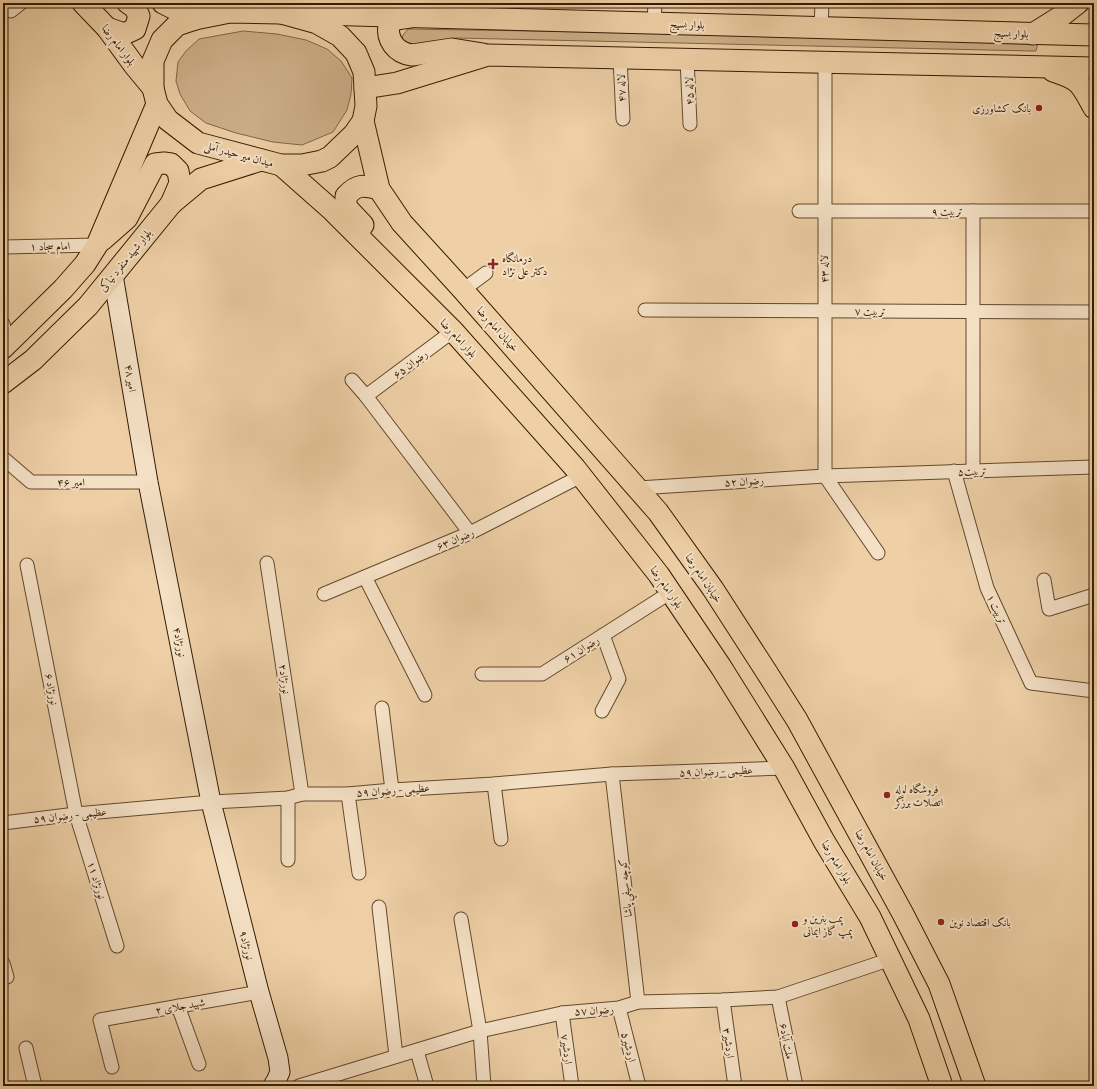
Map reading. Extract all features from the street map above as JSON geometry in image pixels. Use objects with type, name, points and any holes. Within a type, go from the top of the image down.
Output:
[{"type":"main road","name":"بلوار امام رضا","points":[[83,3],[107,28],[155,96]]},
{"type":"main road","points":[[107,28],[124,34],[135,29],[139,16],[135,8],[128,3]]},
{"type":"main road","points":[[163,3],[195,19]]},
{"type":"main road","points":[[1032,34],[1060,17],[1078,3]]},
{"type":"main road","points":[[5,338],[63,289],[85,264],[97,245],[155,96],[154,61],[162,40],[177,25],[195,19],[230,12],[281,13],[318,23],[340,36],[356,53],[364,72],[366,106],[363,122]]},
{"type":"main road","name":"بلوار بسیج","points":[[281,13],[412,16],[654,13],[821,28],[1094,36]]},
{"type":"main road","points":[[412,16],[396,19],[390,24],[388,30],[389,38],[392,44],[405,54],[412,55],[452,49],[488,55],[1094,68]]},
{"type":"main road","points":[[1032,34],[1048,41],[1051,48],[1045,62],[1037,67]]},
{"type":"main road","points":[[365,88],[397,83],[488,55]]},
{"type":"main road","points":[[1037,67],[1071,76],[1081,84],[1094,108]]},
{"type":"main road","name":"میدان میر حیدر آملی","points":[[155,96],[168,120],[198,143],[281,166],[322,162],[339,149],[354,134],[363,122]]},
{"type":"main road","name":"خیابان امام رضا","points":[[363,122],[379,188],[402,223],[463,290],[658,512],[713,589],[797,720],[904,914],[939,984],[975,1086]]},
{"type":"main road","name":"بلوار شهید منفرد نیاکی","points":[[3,383],[33,360],[88,306],[171,204],[201,179],[261,160]]},
{"type":"main road","points":[[97,245],[127,218],[155,164],[171,164],[178,171],[180,183],[171,204]]},
{"type":"main road","name":"بلوار امام رضا","points":[[281,166],[333,211],[453,331],[581,476],[659,575],[721,667],[784,768],[824,841],[870,917],[919,1019],[942,1086]]},
{"type":"main road","points":[[379,188],[365,186],[353,188],[346,196],[346,207],[354,217],[415,276],[453,331]]},
{"type":"street","points":[[821,28],[822,3]]},
{"type":"street","name":"لاله ۴۷","points":[[620,58],[623,118]]},
{"type":"street","name":"لاله ۴۵","points":[[688,59],[690,124]]},
{"type":"street","name":"لاله ۴۳","points":[[825,62],[825,476]]},
{"type":"street","name":"تربیت ۹","points":[[800,211],[1094,211]]},
{"type":"street","points":[[973,211],[973,471]]},
{"type":"street","name":"امام سجاد ۱","points":[[3,247],[97,245]]},
{"type":"street","points":[[463,290],[486,273]]},
{"type":"street","name":"امیر ۴۸","points":[[113,275],[148,482]]},
{"type":"street","name":"تربیت ۷","points":[[645,310],[1094,312]]},
{"type":"street","name":"رضوان ۶۵","points":[[366,396],[453,331]]},
{"type":"street","points":[[352,380],[366,396],[470,533]]},
{"type":"street","name":"امیر ۴۶","points":[[3,458],[31,482],[148,482]]},
{"type":"street","name":"تربیت۵","points":[[850,475],[1094,467]]},
{"type":"street","name":"تربیت ۱","points":[[954,471],[987,588],[1031,683],[1094,690]]},
{"type":"street","name":"رضوان ۵۲","points":[[638,488],[850,475]]},
{"type":"street","name":"رضوان ۶۳","points":[[324,594],[470,533],[581,476]]},
{"type":"street","points":[[825,476],[878,553]]},
{"type":"street","name":"نورنژاد۴","points":[[148,482],[211,802]]},
{"type":"street","name":"نورنژاد۲","points":[[267,563],[302,794]]},
{"type":"street","name":"نورنژاد ۶","points":[[28,565],[76,814]]},
{"type":"street","points":[[365,577],[425,695]]},
{"type":"street","points":[[1044,580],[1049,609],[1094,595]]},
{"type":"street","name":"رضوان ۶۱","points":[[482,674],[542,674],[671,592]]},
{"type":"street","points":[[602,711],[619,678],[603,635]]},
{"type":"street","points":[[382,708],[392,790]]},
{"type":"street","name":"عظیمی - رضوان ۵۹","points":[[3,823],[76,814],[211,802],[288,798],[302,794],[348,794],[612,774],[784,768]]},
{"type":"street","name":"كوچه سيفي پاشا","points":[[612,774],[638,1002]]},
{"type":"street","points":[[494,784],[501,840]]},
{"type":"street","points":[[348,794],[359,873]]},
{"type":"street","points":[[288,798],[288,860]]},
{"type":"street","name":"نورنژاد۹","points":[[211,802],[259,992],[278,1058],[280,1072],[273,1086]]},
{"type":"street","name":"نورنژاد ۱۱","points":[[76,814],[117,946]]},
{"type":"street","points":[[379,907],[396,1056]]},
{"type":"street","points":[[461,919],[480,1032],[484,1086]]},
{"type":"street","name":"رضوان ۵۷","points":[[299,1086],[480,1032],[562,1012],[619,1008],[638,1002],[778,997],[891,959]]},
{"type":"street","points":[[3,963],[7,977]]},
{"type":"street","name":"شهید جلای ۲","points":[[112,1068],[100,1020],[259,992]]},
{"type":"street","name":"ملت آباد۶","points":[[778,997],[796,1086]]},
{"type":"street","name":"اردشیر۳","points":[[723,1000],[736,1086]]},
{"type":"street","points":[[178,1006],[199,1064]]},
{"type":"street","name":"اردشیر۵","points":[[619,1008],[639,1086]]},
{"type":"street","name":"اردشیر۷","points":[[562,1012],[572,1086]]},
{"type":"street","points":[[26,1048],[35,1086]]},
{"type":"street","points":[[417,1051],[427,1086]]},
{"type":"shaded area","points":[[408,29],[1030,39],[1038,43],[1036,51],[457,38],[412,46],[402,39],[403,35]]},
{"type":"shaded area","points":[[243,31],[277,34],[306,40],[327,49],[341,61],[352,78],[351,94],[347,110],[333,132],[302,145],[273,142],[236,133],[206,123],[190,111],[180,94],[176,81],[178,62],[186,51],[199,39]]},
{"type":"place","name":"بانک کشاورزی","points":[[1039,108]]},
{"type":"place","name":"درمانگاه دکتر علی نژاد","points":[[493,264]]},
{"type":"place","name":"فروشگاه لوله اتصلات برزگر","points":[[887,795]]},
{"type":"place","name":"بانک اقتصاد نوین","points":[[941,922]]},
{"type":"place","name":"پمپ بنرین و پمپ گاز ایمانی","points":[[795,924]]}]
